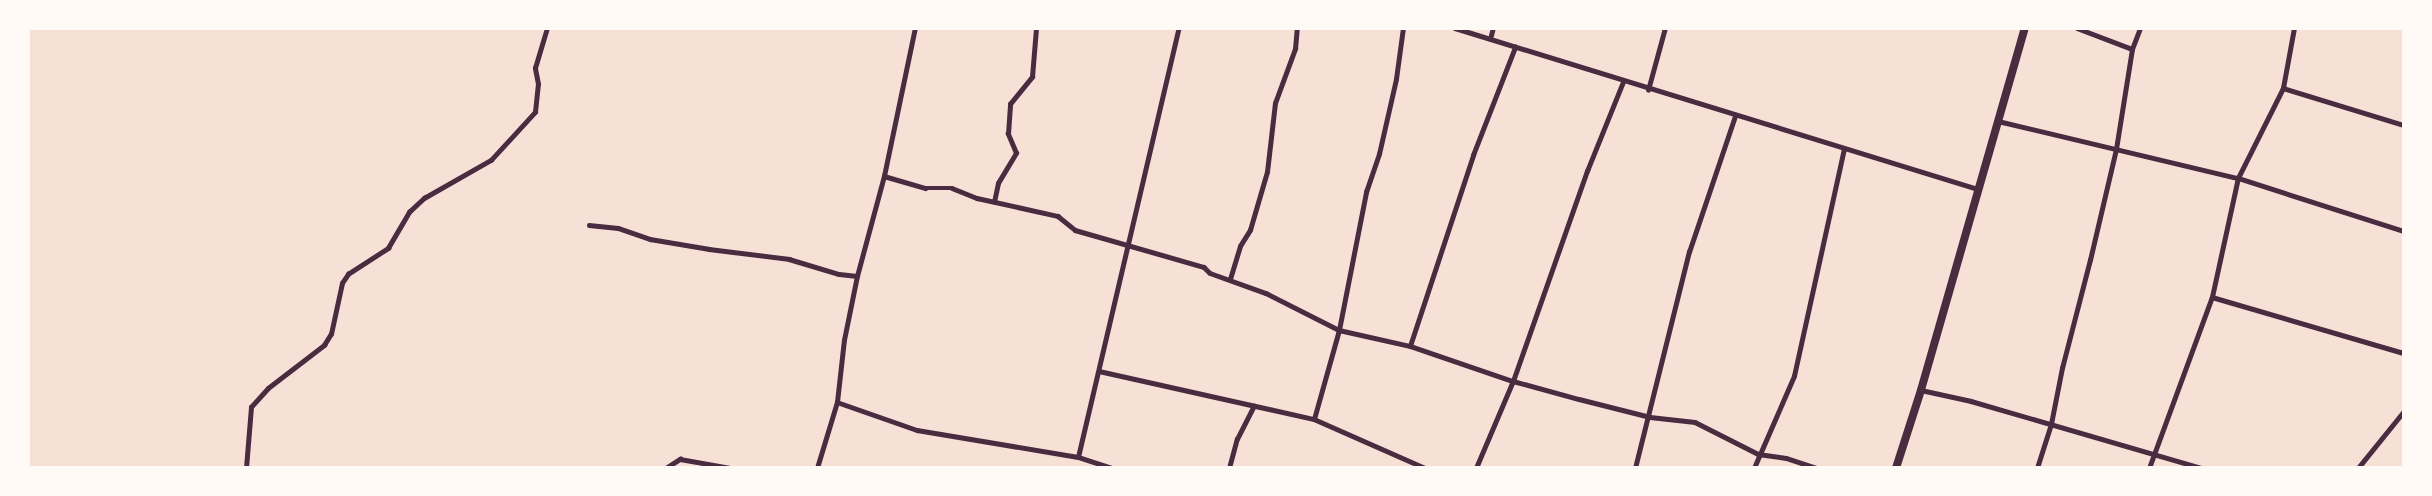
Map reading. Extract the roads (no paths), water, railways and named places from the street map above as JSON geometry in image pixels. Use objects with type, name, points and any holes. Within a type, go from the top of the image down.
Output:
[{"type":"highway","points":[[1896,468],[1921,390],[2025,28]]},
{"type":"street","points":[[246,468],[252,407],[262,393],[324,345],[331,334],[342,283],[348,274],[388,248],[409,212],[424,198],[491,160],[535,112],[538,84],[535,68],[547,28]]},
{"type":"street","points":[[817,468],[837,402],[844,340],[857,276],[884,176],[915,28]]},
{"type":"street","points":[[994,202],[998,183],[1016,153],[1008,134],[1010,104],[1032,77],[1036,28]]},
{"type":"street","points":[[1078,457],[1130,245],[1179,28]]},
{"type":"street","points":[[1230,279],[1240,246],[1250,230],[1267,172],[1275,103],[1295,49],[1297,28]]},
{"type":"street","points":[[1314,419],[1339,330],[1366,192],[1379,154],[1396,79],[1403,28]]},
{"type":"street","points":[[1455,28],[1648,90],[1978,189]]},
{"type":"street","points":[[1490,39],[1493,28]]},
{"type":"street","points":[[1648,90],[1665,28]]},
{"type":"street","points":[[2077,28],[2132,49]]},
{"type":"street","points":[[2037,468],[2050,424],[2116,149],[2132,49],[2140,28]]},
{"type":"street","points":[[2149,468],[2152,453],[2212,297],[2238,178],[2283,88],[2294,28]]},
{"type":"street","points":[[1410,346],[1473,155],[1515,47]]},
{"type":"street","points":[[1476,468],[1513,381],[1587,171],[1623,82]]},
{"type":"street","points":[[2283,88],[2403,126]]},
{"type":"street","points":[[1635,468],[1650,417],[1689,252],[1735,116]]},
{"type":"street","points":[[1998,121],[2238,178],[2403,231]]},
{"type":"street","points":[[1754,468],[1758,454],[1794,376],[1844,149]]},
{"type":"street","points":[[884,176],[926,188],[952,188],[994,202],[1058,216],[1075,230],[1204,267],[1210,273],[1266,293],[1339,330],[1410,346],[1513,381],[1650,417],[1695,422],[1758,454],[1786,458],[1817,468]]},
{"type":"street","points":[[589,225],[618,228],[650,239],[697,247],[789,259],[839,274],[857,276]]},
{"type":"street","points":[[2212,297],[2403,353]]},
{"type":"street","points":[[1099,371],[1314,419],[1425,468]]},
{"type":"street","points":[[1921,390],[1971,401],[2201,468]]},
{"type":"street","points":[[837,402],[917,430],[1078,457],[1111,468]]},
{"type":"street","points":[[1229,468],[1237,439],[1254,406]]},
{"type":"street","points":[[2358,468],[2403,411]]},
{"type":"street","points":[[666,468],[680,459],[731,468]]}]
